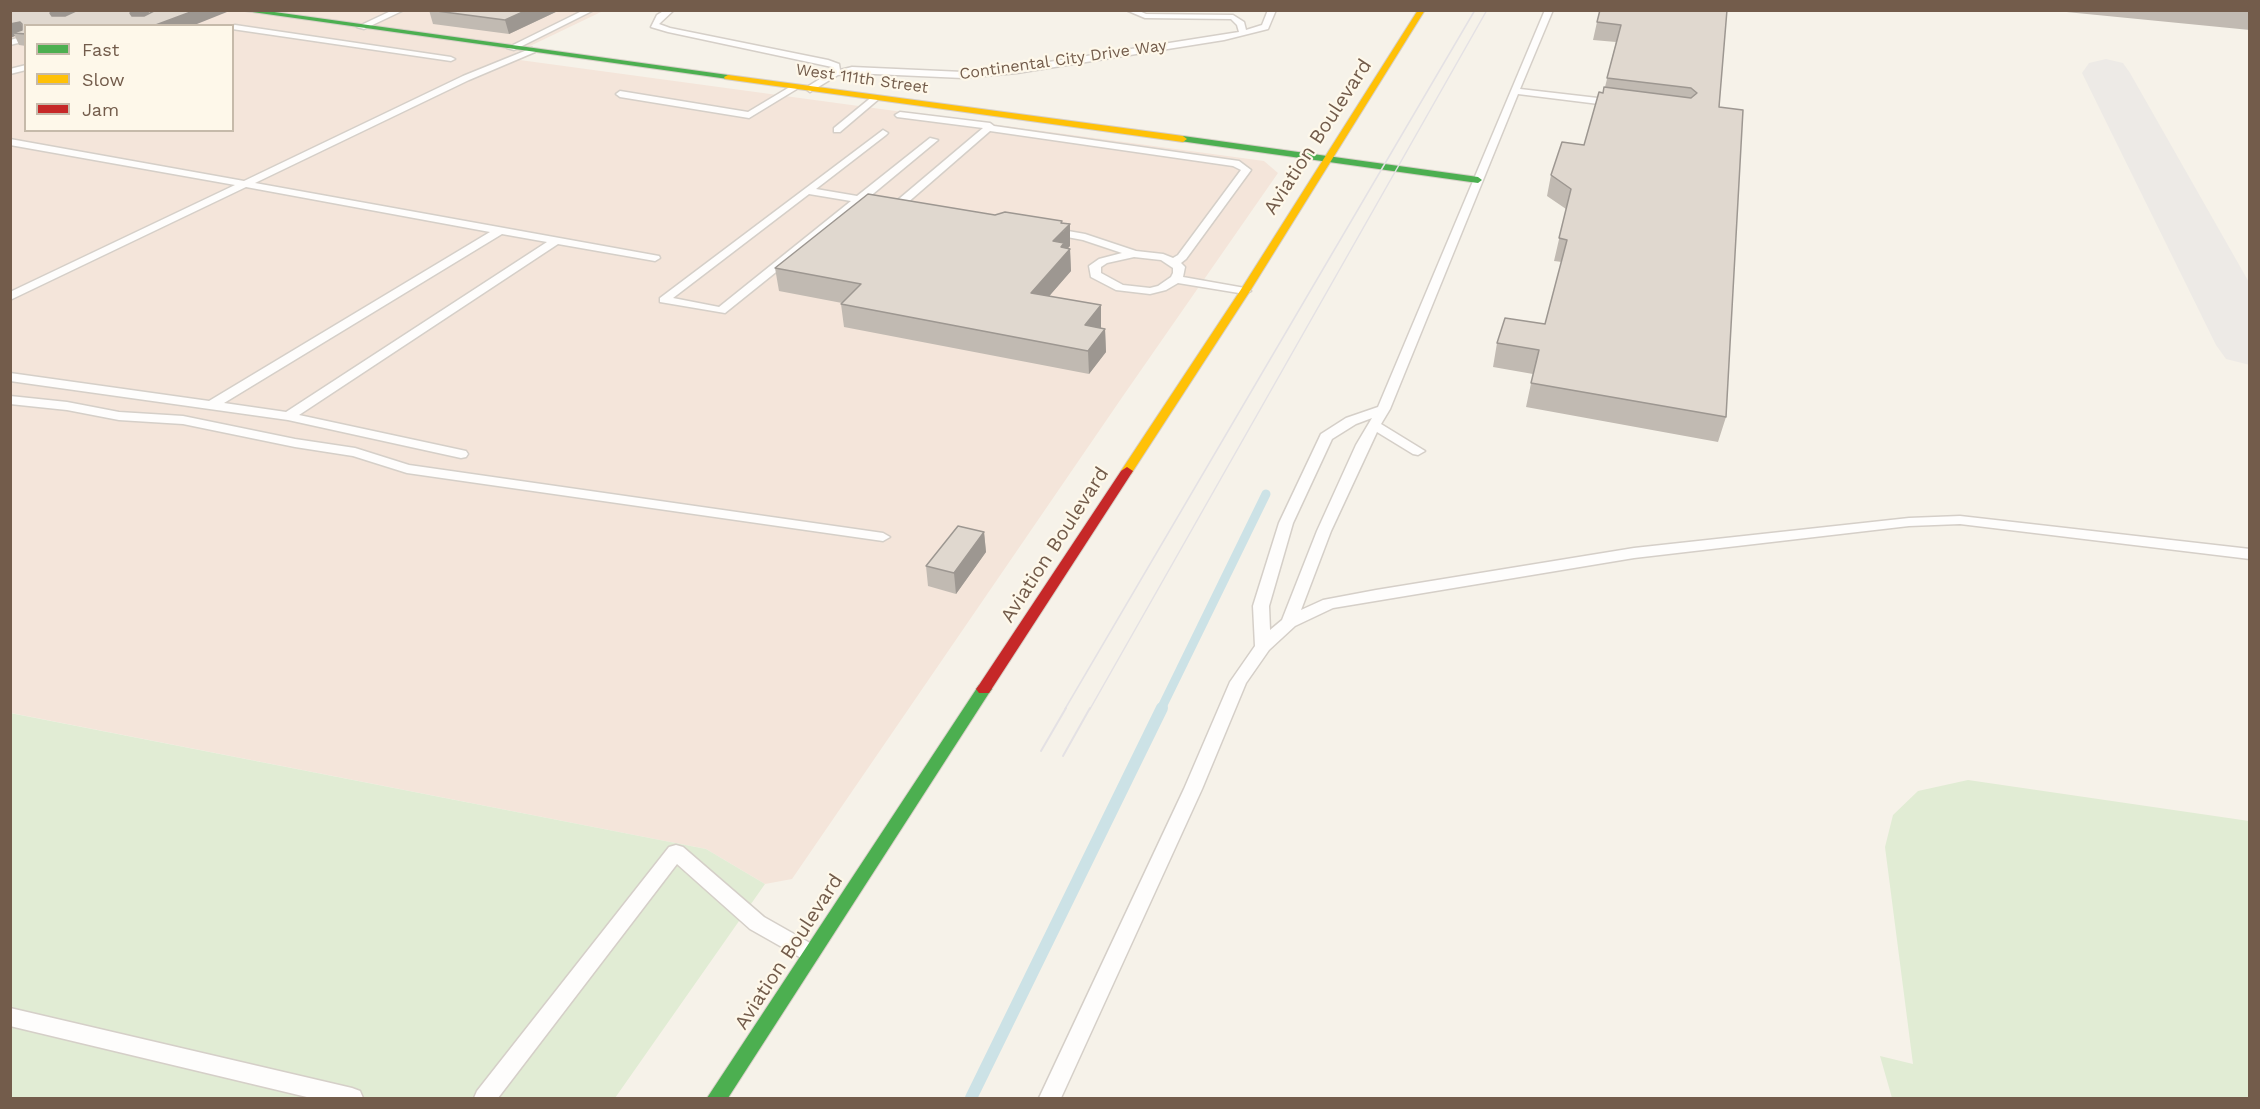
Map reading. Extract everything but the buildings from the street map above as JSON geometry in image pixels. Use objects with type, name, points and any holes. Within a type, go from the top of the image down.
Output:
[{"type":"main road","name":"West 111th Street","points":[[241,10],[1478,180]]},
{"type":"main road","name":"Aviation Boulevard","points":[[717,1098],[1245,291],[1422,10]]},
{"type":"lane","points":[[361,27],[401,10]]},
{"type":"lane","points":[[511,48],[591,10]]},
{"type":"lane","points":[[671,10],[654,24],[668,30],[828,62],[836,66],[835,73]]},
{"type":"lane","points":[[1129,10],[1145,16],[1233,17],[1241,24],[1243,33]]},
{"type":"lane","name":"Continental City Drive Way","points":[[810,89],[835,73],[852,70],[963,75],[1017,70],[1224,39],[1265,27],[1272,10]]},
{"type":"lane","points":[[1289,622],[1329,520],[1383,409],[1549,10]]},
{"type":"lane","points":[[235,27],[451,59]]},
{"type":"lane","points":[[10,297],[466,78],[532,50]]},
{"type":"lane","points":[[620,94],[749,115],[796,87]]},
{"type":"lane","points":[[1515,91],[1629,105]]},
{"type":"lane","points":[[837,130],[876,98]]},
{"type":"lane","points":[[900,115],[1236,163],[1243,167],[1246,170],[1239,180],[1182,257],[1174,262]]},
{"type":"lane","points":[[887,204],[1003,116]]},
{"type":"lane","points":[[883,133],[664,300],[722,311],[933,140]]},
{"type":"lane","points":[[10,142],[655,258]]},
{"type":"lane","points":[[807,190],[916,209]]},
{"type":"lane","points":[[212,405],[500,230]]},
{"type":"lane","points":[[1044,230],[1084,237],[1134,254],[1163,257],[1179,267],[1176,279],[1162,288],[1134,291],[1120,288],[1095,275],[1095,266],[1103,261],[1134,254]]},
{"type":"lane","points":[[288,416],[557,240]]},
{"type":"lane","points":[[1176,279],[1245,291]]},
{"type":"lane","points":[[10,377],[288,416],[461,454]]},
{"type":"lane","points":[[10,400],[67,406],[120,416],[183,420],[295,443],[355,452],[407,469],[884,537]]},
{"type":"lane","points":[[1263,646],[1261,606],[1269,578],[1286,523],[1326,437],[1351,421],[1383,409]]},
{"type":"lane","points":[[1374,425],[1418,451]]},
{"type":"lane","points":[[1050,1098],[1193,789],[1238,682],[1263,646],[1289,622],[1329,604],[1634,553],[1909,522],[1960,520],[2250,554]]},
{"type":"lane","points":[[484,1098],[676,852],[757,923],[810,953]]},
{"type":"lane","points":[[10,1017],[352,1098]]},
{"type":"shaded area","points":[[10,11],[603,11],[505,58],[1264,161],[1278,173],[792,879],[765,884],[706,849],[11,713]]},
{"type":"green space","points":[[10,713],[706,849],[765,884],[615,1098],[11,1098]]},
{"type":"green space","points":[[1968,780],[2249,821],[2249,1098],[1892,1098],[1880,1056],[1913,1064],[1885,847],[1893,815],[1918,791]]},
{"type":"waterway","points":[[1161,709],[1266,494]]},
{"type":"waterway","points":[[971,1098],[1162,708]]},
{"type":"taxiway","points":[[2106,73],[2250,345]]},
{"type":"tram line","points":[[1065,709],[1475,10]]},
{"type":"tram line","points":[[1090,709],[1487,10]]},
{"type":"tram line","points":[[1041,751],[1066,708]]},
{"type":"tram line","points":[[1063,756],[1090,708]]},
{"type":"traffic: fast","points":[[241,10],[728,77]]},
{"type":"traffic: fast","points":[[1183,139],[1478,180]]},
{"type":"traffic: fast","points":[[717,1098],[984,689]]},
{"type":"traffic: slow","points":[[1127,471],[1245,291],[1422,10]]},
{"type":"traffic: slow","points":[[728,77],[1183,139]]},
{"type":"traffic: jam","points":[[984,689],[1127,471]]}]
